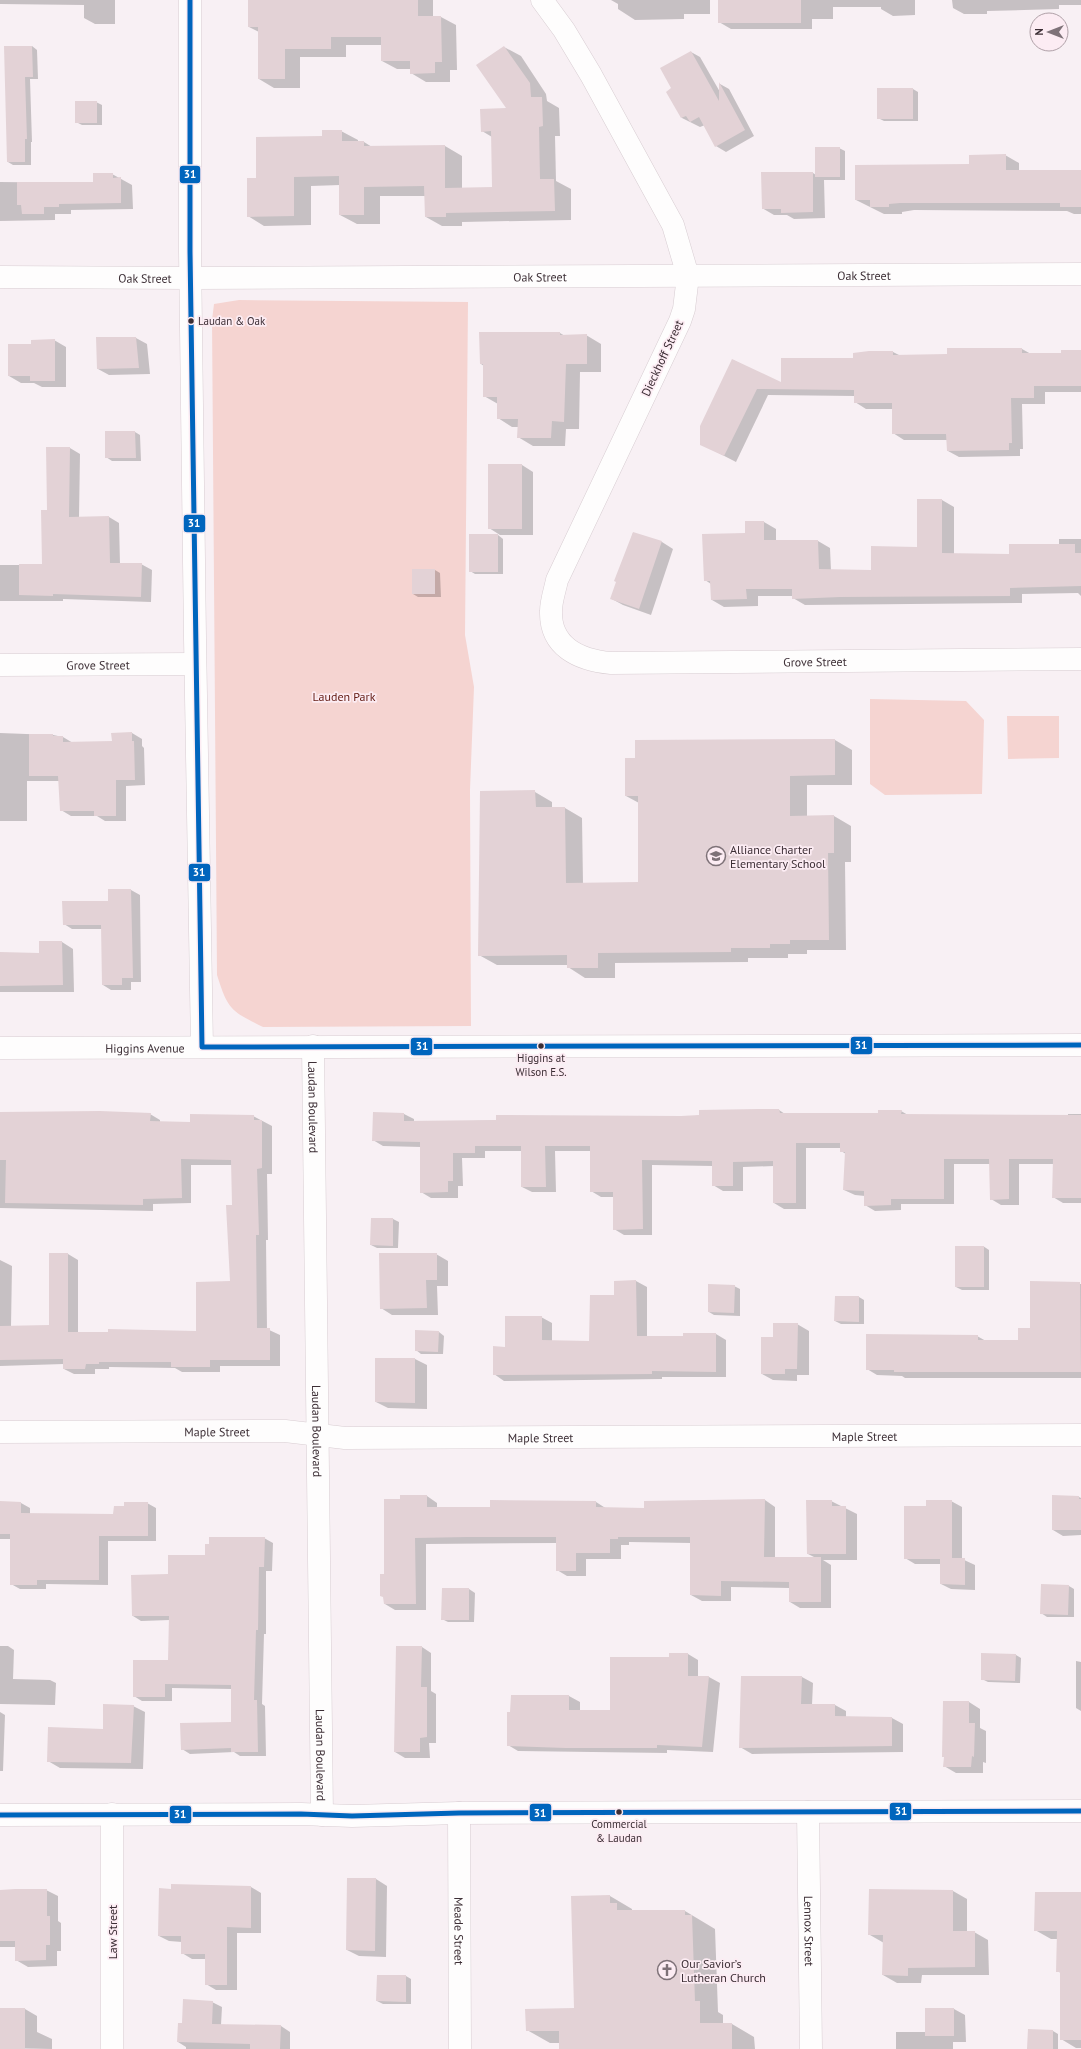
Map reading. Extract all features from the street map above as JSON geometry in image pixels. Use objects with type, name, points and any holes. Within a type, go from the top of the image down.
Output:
[{"type":"street","points":[[190,0],[195,664],[202,1047]]},
{"type":"street","name":"Dieckhoff Street","points":[[542,0],[564,30],[591,75],[673,225],[688,276],[684,309],[680,321],[557,580],[550,609],[551,622],[556,638]]},
{"type":"street","name":"Oak Street","points":[[0,277],[191,278],[1081,274]]},
{"type":"street","name":"Grove Street","points":[[556,638],[581,658],[594,662],[611,663],[1081,659]]},
{"type":"street","name":"Grove Street","points":[[0,665],[195,664]]},
{"type":"street","name":"Higgins Avenue","points":[[0,1048],[1081,1045]]},
{"type":"street","name":"Laudan Boulevard","points":[[313,1046],[316,1436],[322,1815]]},
{"type":"street","name":"Maple Street","points":[[0,1432],[285,1431],[316,1436],[353,1438],[1081,1435]]},
{"type":"street","points":[[0,1815],[1081,1811]]},
{"type":"street","name":"Lennox Street","points":[[808,1812],[811,2049]]},
{"type":"street","name":"Meade Street","points":[[459,1813],[460,2049]]},
{"type":"street","name":"Law Street","points":[[112,1814],[112,2049]]},
{"type":"green space","name":"Lauden Park","points":[[239,300],[468,302],[465,635],[474,687],[470,790],[471,1026],[263,1027],[237,1013],[232,1008],[224,996],[217,975],[212,320],[214,304]]},
{"type":"green space","points":[[870,699],[966,701],[984,720],[982,794],[885,795],[870,784]]},
{"type":"green space","points":[[1007,716],[1059,716],[1059,758],[1008,759]]},
{"type":"building","points":[[248,0],[418,0],[418,16],[441,16],[442,62],[435,62],[435,73],[410,74],[410,61],[381,61],[381,37],[331,37],[331,49],[285,49],[285,79],[258,79],[258,27],[248,27]]},
{"type":"building","points":[[718,0],[801,0],[801,23],[718,23]]},
{"type":"building","points":[[4,46],[32,46],[33,77],[25,77],[27,139],[25,139],[25,162],[7,162]]},
{"type":"building","points":[[504,46],[530,83],[531,97],[542,97],[543,126],[539,127],[540,179],[554,179],[555,211],[446,213],[446,217],[425,217],[424,186],[364,187],[364,215],[339,215],[339,176],[294,177],[294,216],[247,217],[247,178],[256,178],[256,137],[322,136],[322,130],[342,130],[342,141],[364,141],[364,146],[445,145],[445,188],[492,187],[491,131],[481,132],[480,109],[506,108],[476,65]]},
{"type":"building","points":[[691,51],[719,101],[719,82],[745,130],[715,147],[699,117],[690,122],[686,116],[681,118],[666,92],[671,88],[660,68]]},
{"type":"building","points":[[877,88],[913,88],[913,119],[877,119]]},
{"type":"building","points":[[75,101],[97,101],[97,123],[75,123]]},
{"type":"building","points":[[815,147],[840,147],[840,177],[815,177]]},
{"type":"building","points":[[1006,154],[1006,170],[1081,170],[1081,207],[1060,207],[1060,203],[900,203],[889,204],[889,207],[870,207],[870,200],[855,200],[855,165],[969,164],[969,155]]},
{"type":"building","points":[[761,172],[813,172],[813,212],[781,213],[781,209],[762,209]]},
{"type":"building","points":[[93,173],[113,173],[113,178],[121,177],[121,203],[59,204],[59,207],[44,207],[44,214],[22,214],[21,205],[17,205],[17,182],[93,182]]},
{"type":"building","points":[[479,332],[560,332],[560,335],[587,334],[587,364],[566,364],[564,422],[552,421],[551,438],[517,438],[518,419],[497,419],[497,397],[483,397],[483,364],[480,364]]},
{"type":"building","points":[[96,337],[136,337],[139,368],[97,369]]},
{"type":"building","points":[[55,339],[55,381],[30,381],[30,376],[8,376],[8,344],[31,344],[31,340]]},
{"type":"building","points":[[947,348],[1022,348],[1022,353],[1061,353],[1061,350],[1081,350],[1081,386],[1034,386],[1034,398],[1011,398],[1012,443],[1009,443],[1009,450],[947,451],[946,434],[892,434],[892,403],[854,403],[854,390],[757,389],[724,456],[700,445],[700,426],[732,359],[781,382],[781,358],[853,358],[853,353],[869,351],[893,351],[893,355],[947,354]]},
{"type":"building","points":[[105,431],[135,431],[136,458],[105,458]]},
{"type":"building","points":[[46,447],[70,447],[69,517],[109,516],[110,563],[142,563],[141,597],[53,594],[53,596],[19,595],[19,564],[42,564],[41,510],[47,510]]},
{"type":"building","points":[[488,464],[522,464],[522,529],[488,529]]},
{"type":"building","points":[[917,499],[942,499],[942,553],[1009,554],[1009,544],[1075,544],[1075,553],[1081,553],[1081,586],[1010,588],[1010,596],[840,597],[792,599],[792,589],[746,589],[747,599],[711,600],[710,581],[704,581],[702,534],[745,533],[745,521],[764,521],[764,540],[818,540],[819,569],[871,570],[871,546],[917,547]]},
{"type":"building","points":[[633,532],[662,541],[639,609],[610,599],[616,582],[614,581]]},
{"type":"building","points":[[469,534],[498,534],[498,572],[469,572]]},
{"type":"building","points":[[412,569],[435,569],[435,594],[412,594]]},
{"type":"building","points":[[132,732],[132,741],[134,741],[135,780],[116,780],[116,816],[94,816],[94,811],[60,811],[58,776],[29,776],[29,734],[53,734],[53,736],[63,736],[63,742],[112,741],[111,733]]},
{"type":"building","points":[[835,739],[835,775],[790,776],[790,816],[834,815],[834,853],[828,853],[829,940],[790,940],[790,944],[770,944],[770,948],[731,948],[731,952],[598,953],[598,968],[567,968],[567,955],[478,956],[480,791],[535,790],[536,807],[565,807],[566,883],[638,882],[638,796],[625,796],[625,758],[635,758],[635,740]]},
{"type":"building","points":[[108,889],[131,889],[133,978],[122,978],[122,985],[102,985],[101,925],[63,925],[62,901],[108,901]]},
{"type":"building","points":[[39,941],[62,941],[63,985],[0,986],[0,952],[39,953]]},
{"type":"building","points":[[779,1109],[780,1113],[878,1113],[878,1110],[902,1110],[901,1114],[1081,1115],[1081,1198],[1052,1198],[1053,1159],[1009,1159],[1009,1199],[990,1200],[989,1159],[944,1159],[944,1199],[891,1199],[891,1205],[864,1206],[864,1191],[843,1190],[845,1152],[840,1152],[840,1143],[796,1143],[796,1203],[773,1203],[773,1161],[733,1162],[733,1186],[712,1186],[712,1161],[642,1160],[643,1229],[613,1230],[613,1192],[590,1192],[590,1146],[545,1146],[546,1187],[521,1187],[521,1146],[475,1146],[475,1153],[453,1153],[453,1181],[448,1181],[448,1192],[420,1193],[420,1142],[372,1141],[373,1112],[404,1113],[404,1121],[496,1120],[496,1115],[681,1116],[699,1115],[699,1110]]},
{"type":"building","points":[[100,1111],[151,1113],[150,1121],[190,1122],[190,1114],[254,1115],[254,1120],[262,1120],[262,1168],[257,1169],[259,1235],[256,1235],[257,1328],[270,1328],[270,1360],[210,1360],[210,1367],[171,1367],[171,1362],[99,1362],[99,1364],[86,1364],[85,1369],[63,1369],[63,1359],[0,1360],[0,1326],[49,1325],[49,1253],[68,1253],[68,1332],[108,1332],[108,1329],[196,1331],[196,1282],[230,1281],[226,1205],[232,1205],[231,1160],[181,1159],[182,1198],[143,1199],[143,1205],[5,1203],[6,1160],[0,1160],[0,1112]]},
{"type":"building","points":[[371,1218],[393,1218],[393,1246],[370,1245]]},
{"type":"building","points":[[955,1246],[984,1246],[984,1287],[955,1287]]},
{"type":"building","points":[[379,1253],[437,1253],[437,1280],[426,1280],[427,1308],[380,1309]]},
{"type":"building","points":[[636,1280],[637,1336],[683,1336],[683,1333],[716,1333],[716,1372],[652,1371],[652,1374],[493,1375],[493,1346],[505,1347],[505,1316],[542,1316],[542,1340],[589,1341],[590,1295],[614,1295],[614,1281]]},
{"type":"building","points":[[1030,1281],[1080,1282],[1081,1372],[894,1372],[894,1370],[866,1370],[866,1334],[978,1335],[978,1340],[1018,1340],[1018,1328],[1030,1328]]},
{"type":"building","points":[[708,1284],[735,1285],[734,1313],[708,1312]]},
{"type":"building","points":[[835,1296],[859,1296],[859,1322],[834,1321]]},
{"type":"building","points":[[773,1323],[798,1323],[797,1369],[785,1369],[785,1374],[761,1374],[761,1337],[773,1337]]},
{"type":"building","points":[[415,1330],[439,1331],[438,1352],[415,1351]]},
{"type":"building","points":[[375,1358],[415,1358],[415,1403],[375,1402]]},
{"type":"building","points":[[400,1495],[427,1495],[427,1507],[490,1507],[490,1500],[596,1501],[596,1507],[644,1508],[644,1501],[765,1499],[764,1557],[821,1557],[821,1602],[789,1602],[789,1582],[721,1581],[721,1596],[690,1595],[690,1537],[618,1537],[618,1539],[610,1539],[610,1553],[576,1553],[576,1571],[556,1571],[556,1537],[467,1537],[415,1538],[416,1604],[384,1604],[383,1597],[380,1596],[380,1574],[384,1574],[384,1499],[400,1499]]},
{"type":"building","points":[[1052,1495],[1079,1496],[1079,1499],[1081,1499],[1081,1530],[1052,1530]]},
{"type":"building","points":[[806,1500],[832,1500],[832,1506],[846,1506],[846,1554],[807,1554]]},
{"type":"building","points":[[926,1500],[952,1500],[952,1558],[965,1558],[965,1585],[940,1584],[940,1559],[904,1559],[904,1506],[926,1506]]},
{"type":"building","points":[[0,1501],[21,1502],[21,1513],[113,1514],[114,1506],[124,1506],[124,1502],[148,1502],[148,1536],[99,1536],[99,1580],[37,1580],[37,1585],[10,1585],[10,1534],[0,1534]]},
{"type":"building","points":[[209,1537],[265,1537],[264,1567],[259,1567],[258,1630],[256,1630],[254,1700],[257,1700],[258,1752],[231,1752],[231,1748],[181,1750],[180,1723],[231,1722],[231,1685],[165,1684],[165,1697],[133,1697],[133,1660],[168,1660],[169,1616],[132,1616],[131,1575],[168,1574],[168,1555],[205,1555],[205,1544],[209,1544]]},
{"type":"building","points":[[1041,1584],[1069,1585],[1068,1615],[1040,1614]]},
{"type":"building","points":[[442,1588],[469,1588],[469,1620],[441,1620]]},
{"type":"building","points":[[396,1646],[422,1646],[421,1687],[427,1687],[427,1737],[420,1738],[420,1752],[394,1752]]},
{"type":"building","points":[[669,1653],[688,1653],[688,1676],[709,1676],[702,1747],[657,1745],[657,1748],[566,1748],[507,1746],[507,1712],[510,1712],[511,1695],[569,1695],[569,1710],[610,1710],[610,1657],[669,1657]]},
{"type":"building","points":[[981,1653],[1016,1654],[1015,1681],[981,1680]]},
{"type":"building","points":[[741,1676],[802,1676],[801,1704],[835,1704],[835,1716],[892,1717],[892,1746],[739,1748]]},
{"type":"building","points":[[943,1701],[969,1701],[969,1723],[975,1723],[974,1757],[972,1756],[971,1767],[943,1767]]},
{"type":"building","points":[[103,1704],[134,1705],[131,1763],[47,1762],[48,1727],[103,1729]]},
{"type":"building","points":[[347,1878],[376,1878],[375,1951],[346,1950]]},
{"type":"building","points":[[171,1884],[251,1886],[251,1928],[227,1927],[227,1985],[205,1985],[205,1954],[181,1954],[181,1936],[158,1936],[159,1888],[171,1889]]},
{"type":"building","points":[[47,1889],[47,1916],[50,1916],[50,1945],[46,1945],[46,1960],[15,1961],[15,1941],[0,1941],[0,1890]]},
{"type":"building","points":[[869,1889],[953,1890],[953,1931],[975,1931],[975,1967],[908,1968],[908,1976],[882,1975],[883,1935],[868,1935]]},
{"type":"building","points":[[1035,1892],[1081,1892],[1081,2040],[1060,2040],[1060,1972],[1056,1972],[1057,1931],[1034,1931]]},
{"type":"building","name":"Our Savior’s Lutheran Church","points":[[610,1895],[610,1903],[617,1903],[617,1910],[685,1910],[685,1915],[692,1915],[695,2001],[700,2001],[700,2023],[732,2023],[732,2049],[559,2049],[559,2031],[526,2031],[525,2009],[574,2008],[571,1896]]},
{"type":"building","points":[[377,1975],[406,1975],[406,2002],[376,2001]]},
{"type":"building","points":[[183,1999],[213,2001],[212,2024],[281,2025],[280,2049],[250,2049],[250,2044],[177,2042],[178,2023],[182,2023]]},
{"type":"building","points":[[0,2008],[25,2008],[25,2049],[0,2049]]},
{"type":"building","points":[[925,2008],[954,2008],[954,2036],[925,2036]]},
{"type":"building","points":[[1028,2029],[1053,2030],[1053,2049],[1027,2049]]},
{"type":"transit line","name":"31","points":[[190,0],[190,251],[202,1047]]},
{"type":"transit line","name":"31","points":[[202,1047],[1081,1045]]},
{"type":"transit line","name":"31","points":[[0,1815],[301,1814],[352,1816],[459,1813],[1081,1811]]},
{"type":"place","name":"Laudan & Oak","points":[[191,321]]},
{"type":"place","name":"Alliance Charter Elementary School","points":[[716,856]]},
{"type":"place","name":"Higgins at Wilson E.S.","points":[[541,1046]]},
{"type":"place","name":"Commercial & Laudan","points":[[619,1812]]},
{"type":"place","name":"Our Savior’s Lutheran Church","points":[[667,1970]]}]
